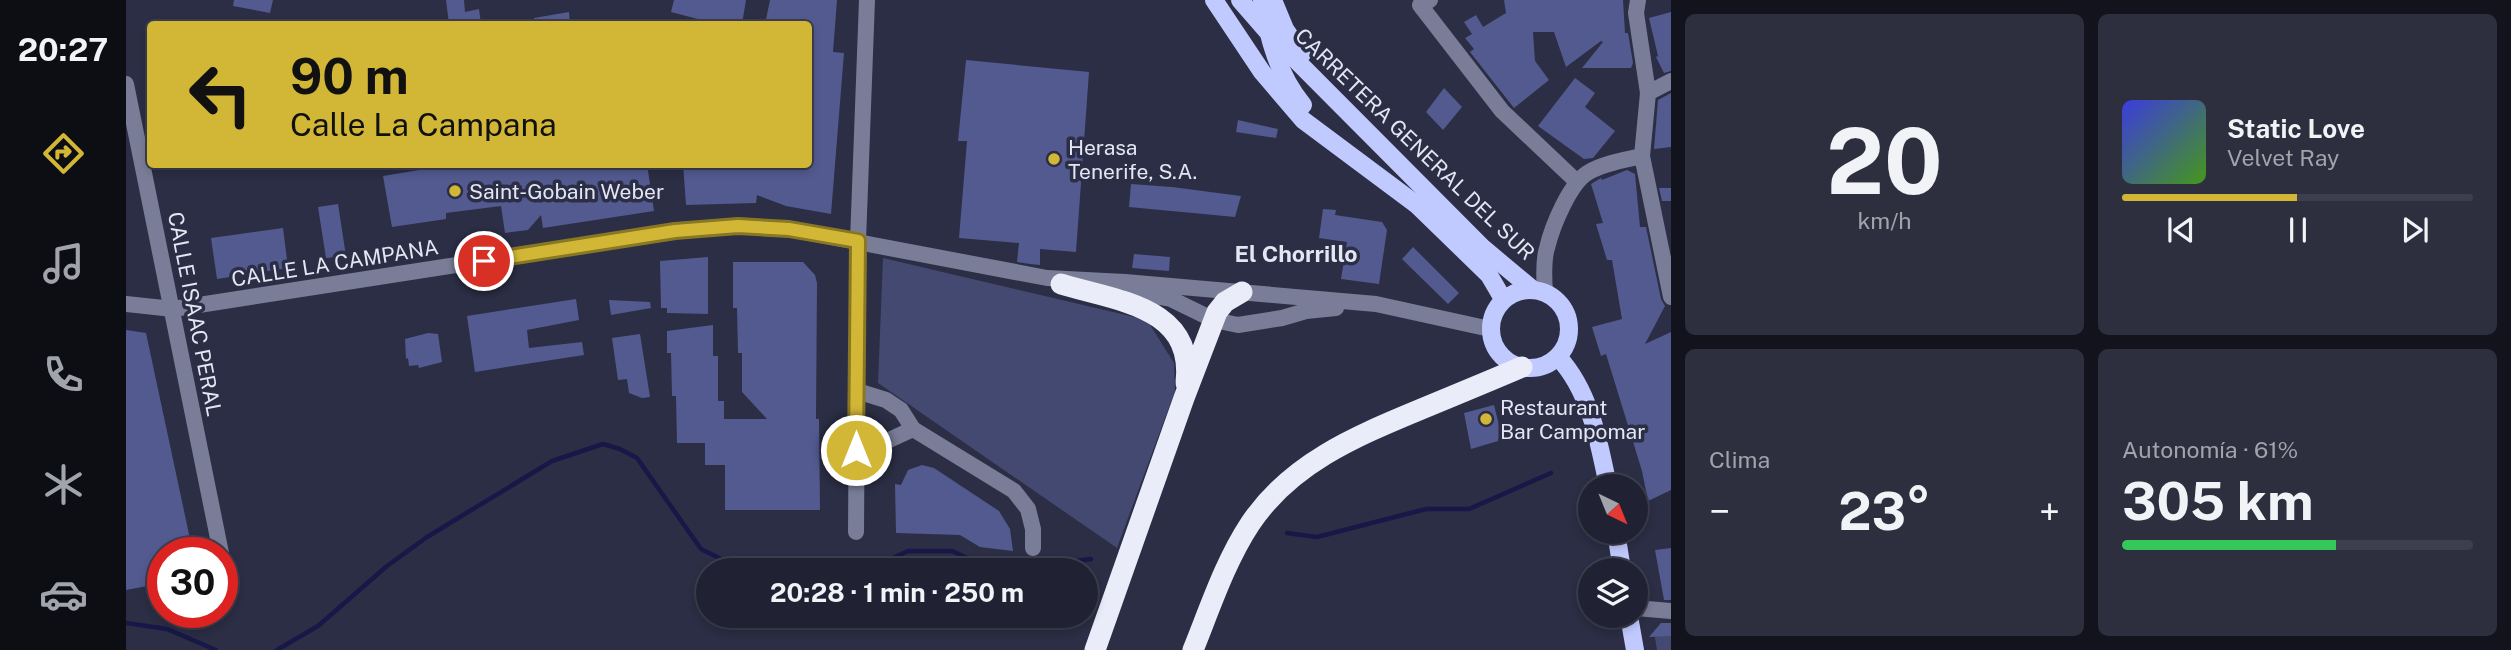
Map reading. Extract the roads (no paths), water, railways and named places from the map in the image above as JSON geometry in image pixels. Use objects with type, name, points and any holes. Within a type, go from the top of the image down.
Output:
[{"type":"highway","points":[[1054,281],[1157,314],[1172,328],[1183,344],[1188,367],[1184,398]]},
{"type":"highway","points":[[1095,650],[1217,312],[1225,302],[1242,292]]},
{"type":"highway","points":[[1194,650],[1222,579],[1249,525],[1273,494],[1295,474],[1342,443],[1522,367]]},
{"type":"main road","name":"CARRETERA GENERAL DEL SUR","points":[[1214,0],[1262,72],[1303,120],[1417,205],[1489,275],[1503,299]]},
{"type":"main road","name":"CARRETERA GENERAL DEL SUR","points":[[1240,0],[1267,31],[1322,83],[1483,248],[1538,290]]},
{"type":"main road","points":[[1262,0],[1267,31],[1280,69],[1294,94],[1342,150]]},
{"type":"main road","points":[[1273,0],[1285,29],[1322,83]]},
{"type":"main road","points":[[1538,290],[1561,305],[1569,324],[1568,338],[1558,357],[1537,367],[1522,367],[1509,362],[1499,353],[1492,341],[1490,329],[1493,312],[1503,299],[1516,291],[1538,290]]},
{"type":"main road","points":[[1558,357],[1581,388],[1605,474]]},
{"type":"main road","points":[[1631,628],[1635,650]]},
{"type":"street","points":[[856,532],[858,241],[867,0]]},
{"type":"street","points":[[1639,0],[1636,13],[1648,93],[1642,156],[1671,298]]},
{"type":"street","points":[[1425,3],[1502,111],[1576,181]]},
{"type":"street","points":[[1648,93],[1671,81]]},
{"type":"street","name":"CALLE ISAAC PERAL","points":[[126,84],[218,537]]},
{"type":"street","points":[[1538,290],[1553,228],[1576,181],[1601,167],[1642,156]]},
{"type":"street","name":"CALLE LA CAMPANA","points":[[126,303],[173,309],[675,231],[738,226],[789,229],[1054,281],[1171,299],[1214,320],[1238,325],[1306,311],[1376,304]]},
{"type":"street","name":"CALLE LA CAMPANA","points":[[1054,281],[1242,292],[1376,304],[1490,329]]},
{"type":"street","points":[[857,391],[886,400],[901,410],[913,429],[1014,491],[1028,509],[1033,529],[1033,548]]},
{"type":"street","points":[[856,450],[887,441],[913,429]]},
{"type":"street","points":[[1648,609],[1671,611]]},
{"type":"waterway","points":[[277,650],[318,626],[387,566],[427,537],[552,461],[603,444],[637,458],[701,549],[719,558]]},
{"type":"waterway","points":[[1287,533],[1317,537],[1426,509],[1469,509],[1551,473]]},
{"type":"waterway","points":[[893,558],[908,551],[952,551],[967,558]]},
{"type":"waterway","points":[[126,623],[167,629],[216,650]]},
{"type":"place","name":"Herasa Tenerife, S.A.","points":[[1054,159]]},
{"type":"place","name":"Saint-Gobain Weber","points":[[455,191]]},
{"type":"place","name":"Restaurant Bar Campomar","points":[[1486,419]]},
{"type":"district","name":"El Chorrillo","points":[[1296,253]]}]
